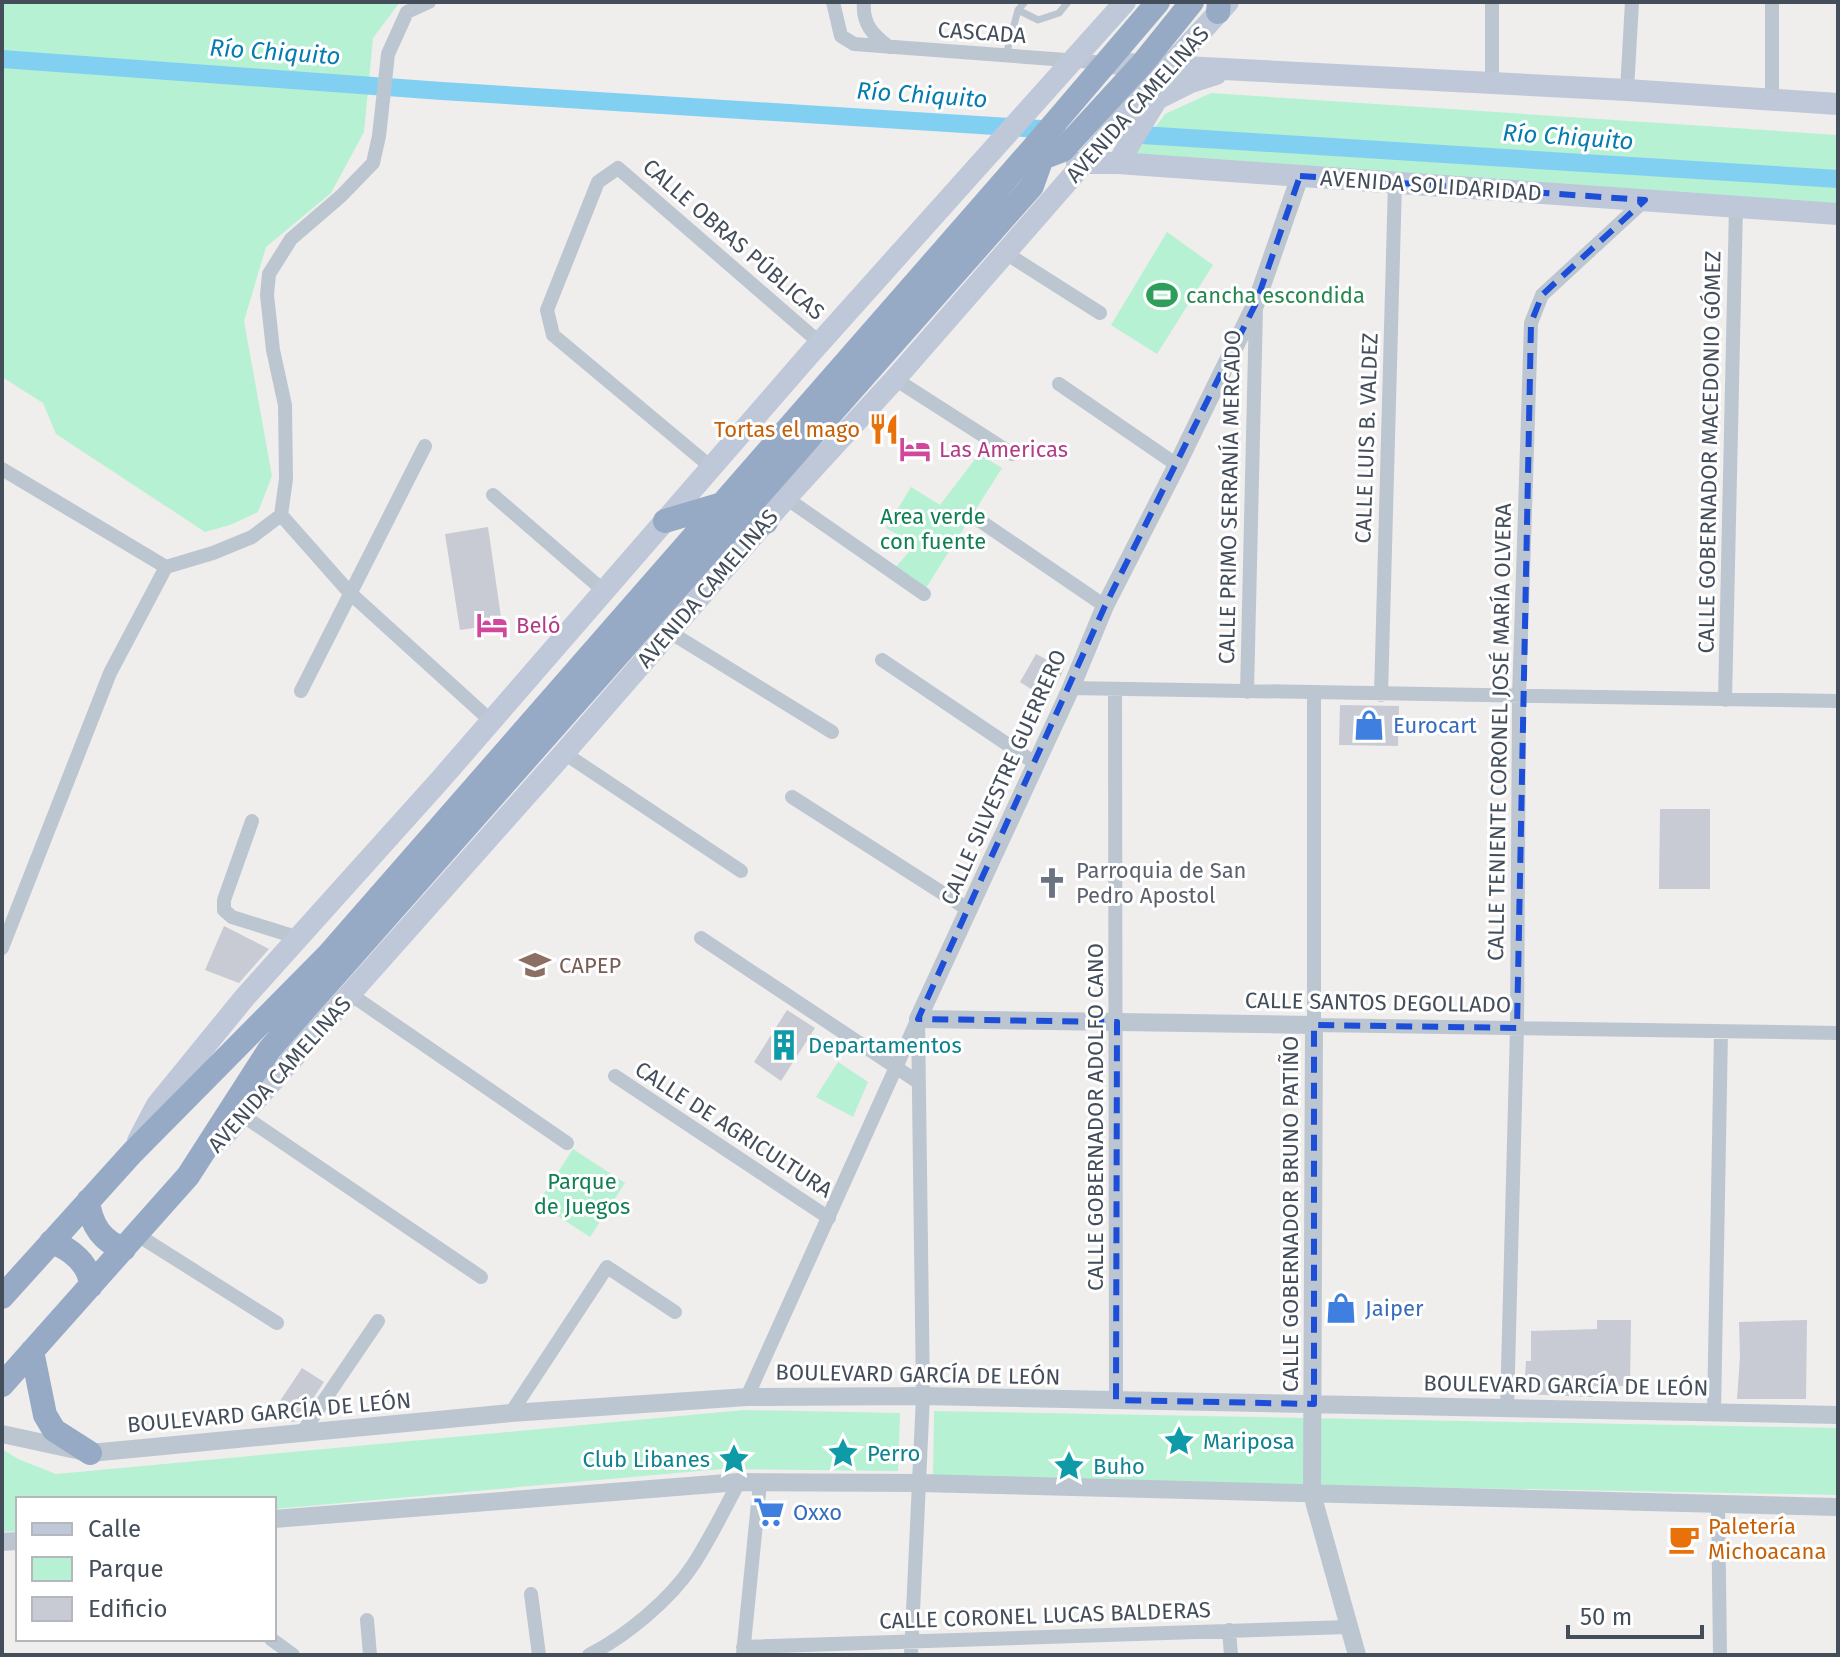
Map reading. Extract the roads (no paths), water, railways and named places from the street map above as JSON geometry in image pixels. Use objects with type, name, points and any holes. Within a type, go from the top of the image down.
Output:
[{"type":"highway","name":"AVENIDA CAMELINAS","points":[[2,1385],[188,1176],[269,1050],[1032,186],[1058,154],[1100,72],[1158,2]]},
{"type":"highway","name":"AVENIDA CAMELINAS","points":[[2,1297],[132,1153],[329,954],[722,504],[1058,154],[1142,64],[1192,2]]},
{"type":"highway","points":[[665,521],[722,504]]},
{"type":"highway","points":[[729,532],[766,522]]},
{"type":"highway","points":[[88,1201],[91,1222],[107,1239],[130,1241]]},
{"type":"highway","points":[[51,1242],[72,1251],[85,1268],[91,1286]]},
{"type":"highway","points":[[32,1351],[45,1415],[54,1430],[90,1453]]},
{"type":"main road","name":"AVENIDA CAMELINAS","points":[[132,1153],[157,1105],[245,997],[441,779],[820,343],[1125,2]]},
{"type":"main road","name":"AVENIDA CAMELINAS","points":[[188,1176],[1004,252],[1058,154],[1153,93],[1169,67],[1222,5]]},
{"type":"main road","points":[[1100,72],[1142,64],[1838,104]]},
{"type":"main road","points":[[1119,162],[1153,93],[1230,70]]},
{"type":"main road","name":"AVENIDA SOLIDARIDAD","points":[[1058,154],[1119,162],[1300,176],[1838,214]]},
{"type":"street","points":[[2,948],[110,673],[166,567],[252,537],[281,515],[286,479],[285,405],[273,350],[267,295],[269,274],[291,239],[341,196],[373,163],[386,87],[388,54],[407,12],[429,2]]},
{"type":"street","name":"CASCADA","points":[[833,2],[841,36],[854,44],[1070,61]]},
{"type":"street","points":[[864,2],[865,20],[874,35],[890,47]]},
{"type":"street","points":[[1492,2],[1492,84]]},
{"type":"street","points":[[1627,90],[1632,2]]},
{"type":"street","points":[[1772,2],[1772,100]]},
{"type":"street","points":[[1070,61],[1100,72]]},
{"type":"street","name":"CALLE OBRAS PÚBLICAS","points":[[711,467],[553,335],[547,310],[598,182],[618,168],[820,343]]},
{"type":"street","name":"CALLE SILVESTRE GUERRERO","points":[[747,1397],[894,1067],[1071,688],[1105,606],[1256,303],[1300,176]]},
{"type":"street","name":"CALLE LUIS B. VALDEZ","points":[[1381,695],[1395,182]]},
{"type":"street","name":"CALLE TENIENTE CORONEL JOSÉ MARÍA OLVERA","points":[[1507,1408],[1517,1028],[1519,697],[1531,323],[1542,295],[1645,200]]},
{"type":"street","name":"CALLE GOBERNADOR MACEDONIO GÓMEZ","points":[[1725,700],[1736,206]]},
{"type":"street","points":[[1004,252],[1100,313]]},
{"type":"street","name":"CALLE PRIMO SERRANÍA MERCADO","points":[[1247,692],[1256,303]]},
{"type":"street","points":[[895,379],[1012,454]]},
{"type":"street","points":[[1059,384],[1177,465]]},
{"type":"street","points":[[301,691],[425,446]]},
{"type":"street","points":[[2,469],[166,567]]},
{"type":"street","points":[[493,495],[604,591]]},
{"type":"street","points":[[786,498],[924,594]]},
{"type":"street","points":[[281,515],[350,593],[490,720]]},
{"type":"street","points":[[973,516],[1105,606]]},
{"type":"street","points":[[668,631],[832,732]]},
{"type":"street","points":[[882,660],[1035,763]]},
{"type":"street","points":[[1071,688],[1838,701]]},
{"type":"street","name":"CALLE GOBERNADOR ADOLFO CANO","points":[[1115,690],[1116,1400]]},
{"type":"street","name":"CALLE GOBERNADOR BRUNO PATIÑO","points":[[1314,694],[1312,1494],[1357,1655]]},
{"type":"street","points":[[564,753],[741,871]]},
{"type":"street","points":[[792,797],[969,910]]},
{"type":"street","points":[[252,821],[224,900],[224,910],[232,917],[299,938]]},
{"type":"street","points":[[701,938],[918,1082]]},
{"type":"street","points":[[350,994],[567,1143]]},
{"type":"street","points":[[911,1649],[923,1396],[918,1019]]},
{"type":"street","name":"CALLE SANTOS DEGOLLADO","points":[[918,1019],[1838,1033]]},
{"type":"street","points":[[1714,1412],[1721,1032]]},
{"type":"street","name":"CALLE DE AGRICULTURA","points":[[615,1076],[829,1218]]},
{"type":"street","points":[[242,1115],[481,1277]]},
{"type":"street","points":[[130,1241],[277,1323]]},
{"type":"street","points":[[511,1413],[607,1267],[675,1312]]},
{"type":"street","points":[[302,1433],[378,1321]]},
{"type":"street","name":"BOULEVARD GARCÍA DE LEÓN","points":[[2,1434],[90,1453],[511,1413],[747,1397],[923,1396],[1838,1415]]},
{"type":"street","points":[[597,1653],[653,1610],[692,1567],[739,1482]]},
{"type":"street","points":[[276,1519],[739,1482],[920,1483],[1838,1507]]},
{"type":"street","points":[[743,1651],[760,1483]]},
{"type":"street","points":[[1718,1504],[1720,1655]]},
{"type":"street","points":[[531,1594],[539,1655]]},
{"type":"street","points":[[367,1620],[370,1655]]},
{"type":"street","name":"CALLE CORONEL LUCAS BALDERAS","points":[[743,1651],[911,1649],[1229,1630],[1348,1627]]},
{"type":"street","points":[[1229,1630],[1231,1655]]},
{"type":"street","points":[[274,1641],[293,1655]]},
{"type":"lane","points":[[1006,56],[1018,10],[1025,2]]},
{"type":"lane","points":[[1018,10],[1038,20],[1059,13],[1068,2]]},
{"type":"waterway","name":"Río Chiquito","points":[[2,59],[1057,130]]},
{"type":"waterway","name":"Río Chiquito","points":[[1126,134],[1838,179]]},
{"type":"place","name":"cancha escondida","points":[[1162,295]]},
{"type":"place","name":"Tortas el mago","points":[[884,429]]},
{"type":"place","name":"Las Americas","points":[[915,449]]},
{"type":"place","name":"Beló","points":[[492,625]]},
{"type":"place","name":"Eurocart","points":[[1369,725]]},
{"type":"place","name":"Parroquia de San Pedro Apostol","points":[[1052,883]]},
{"type":"place","name":"CAPEP","points":[[535,965]]},
{"type":"place","name":"Departamentos","points":[[784,1045]]},
{"type":"place","name":"Jaiper","points":[[1341,1308]]},
{"type":"place","name":"Mariposa","points":[[1179,1441]]},
{"type":"place","name":"Perro","points":[[843,1453]]},
{"type":"place","name":"Club Libanes","points":[[734,1459]]},
{"type":"place","name":"Buho","points":[[1069,1466]]},
{"type":"place","name":"Oxxo","points":[[769,1512]]},
{"type":"place","name":"Paletería Michoacana","points":[[1684,1539]]},
{"type":"park label","name":"Area verde con fuente","points":[[933,528]]},
{"type":"park label","name":"Parque de Juegos","points":[[582,1194]]}]
